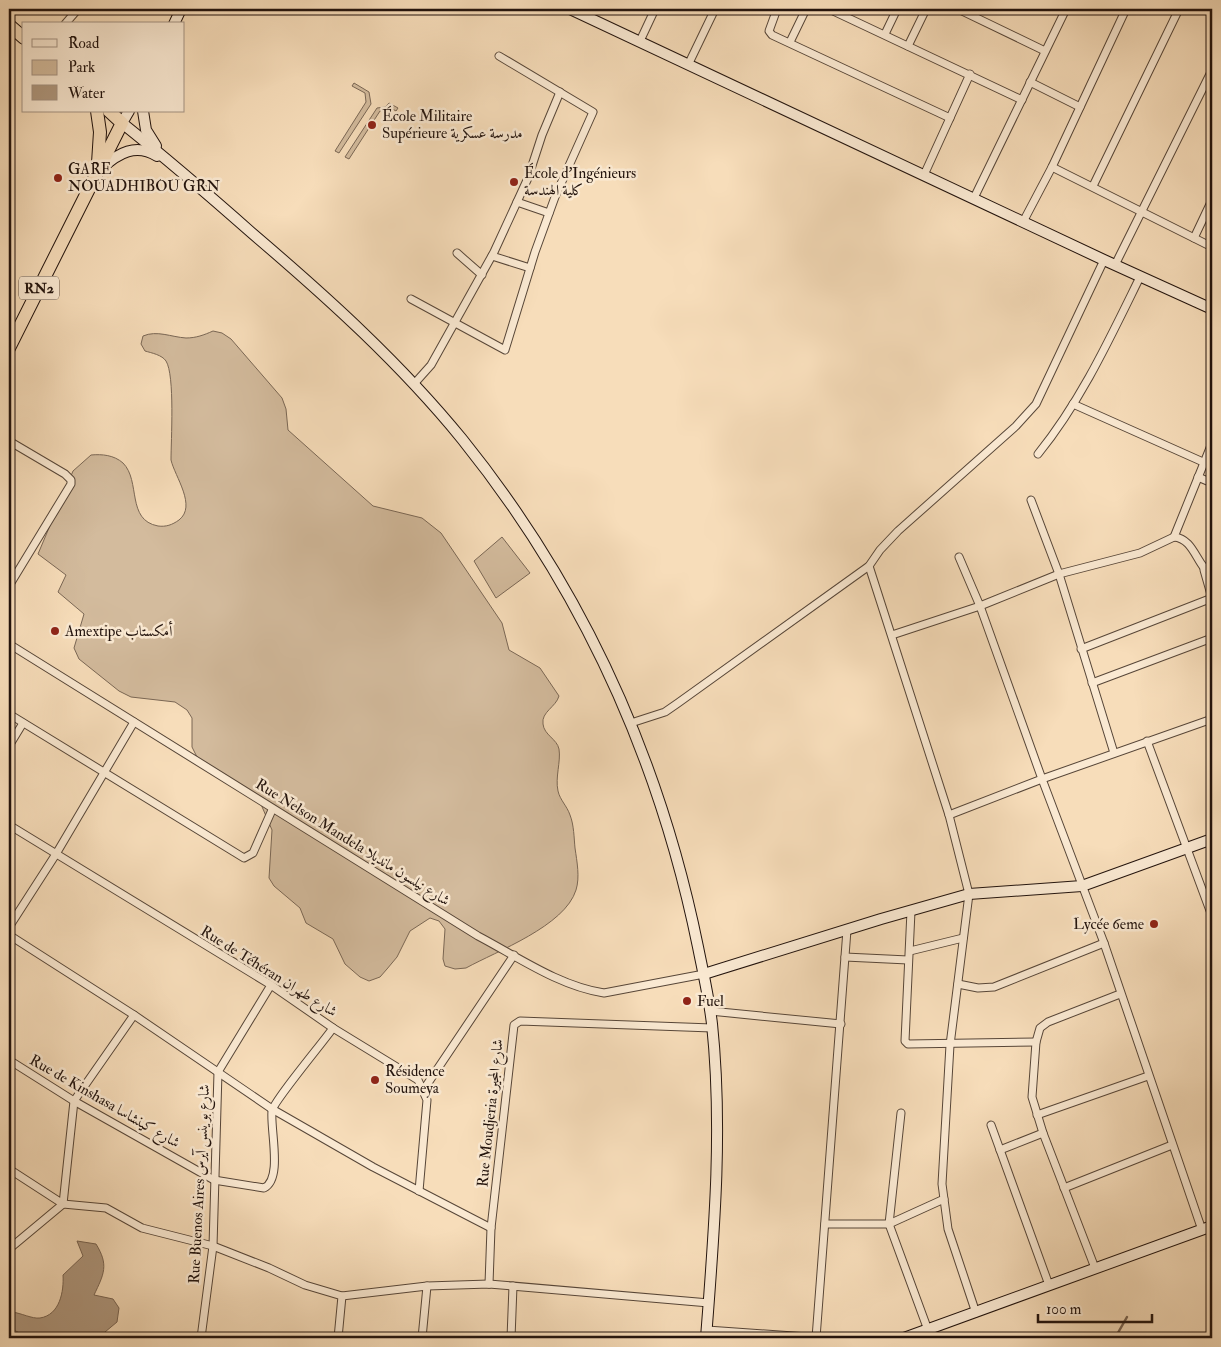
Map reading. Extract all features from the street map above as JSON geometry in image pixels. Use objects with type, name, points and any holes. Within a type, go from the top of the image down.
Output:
[{"type":"highway","points":[[9,25],[22,36]]},
{"type":"highway","points":[[97,112],[100,132],[97,173]]},
{"type":"highway","points":[[110,112],[122,123]]},
{"type":"highway","name":"RN2","points":[[9,348],[122,123]]},
{"type":"main road","points":[[175,22],[182,9]]},
{"type":"main road","points":[[570,9],[1212,309]]},
{"type":"main road","points":[[128,112],[122,123],[316,288],[373,341],[414,384],[489,474],[535,542],[586,631],[631,723],[669,828],[704,974],[710,1011],[718,1136],[707,1334]]},
{"type":"main road","points":[[143,112],[149,136],[173,165]]},
{"type":"main road","points":[[97,173],[119,154],[134,150],[149,151],[173,165]]},
{"type":"main road","points":[[704,974],[969,894],[1082,886],[1212,839]]},
{"type":"main road","points":[[904,1338],[1207,1228]]},
{"type":"street","points":[[67,22],[78,9]]},
{"type":"street","points":[[640,41],[655,9]]},
{"type":"street","points":[[689,63],[715,9]]},
{"type":"street","points":[[776,9],[769,31],[950,118]]},
{"type":"street","points":[[790,42],[806,9]]},
{"type":"street","points":[[829,9],[1022,100]]},
{"type":"street","points":[[885,34],[897,9]]},
{"type":"street","points":[[908,46],[926,9]]},
{"type":"street","points":[[958,9],[1045,52]]},
{"type":"street","points":[[974,198],[1066,9]]},
{"type":"street","points":[[1023,222],[1052,167],[1126,9]]},
{"type":"street","points":[[1092,186],[1179,9]]},
{"type":"street","points":[[411,299],[505,350],[549,213],[593,112],[499,56]]},
{"type":"street","points":[[1115,265],[1212,70]]},
{"type":"street","points":[[924,175],[970,74]]},
{"type":"street","points":[[1030,82],[1080,107]]},
{"type":"street","points":[[414,384],[431,365],[492,256],[517,202],[560,92]]},
{"type":"street","points":[[1052,167],[1212,247]]},
{"type":"street","points":[[1194,238],[1212,200]]},
{"type":"street","points":[[517,202],[549,213]]},
{"type":"street","points":[[457,253],[482,275]]},
{"type":"street","points":[[492,256],[530,268]]},
{"type":"street","points":[[631,723],[664,712],[678,703],[870,566],[880,550],[898,531],[1016,426],[1036,404],[1104,260]]},
{"type":"street","points":[[1038,454],[1073,404],[1104,350],[1140,277]]},
{"type":"street","points":[[1073,404],[1204,462]]},
{"type":"street","points":[[9,441],[65,474],[71,480],[71,484],[9,586]]},
{"type":"street","points":[[1174,537],[1212,443]]},
{"type":"street","points":[[1198,477],[1212,483]]},
{"type":"street","points":[[1031,500],[1060,574],[1081,649],[1114,753]]},
{"type":"street","points":[[892,635],[980,606],[1060,574],[1140,552],[1174,537],[1182,538],[1190,545],[1204,570],[1212,598],[1081,649]]},
{"type":"street","points":[[959,557],[980,606],[1042,779],[1104,943],[1172,1145],[1207,1228]]},
{"type":"street","points":[[870,566],[950,816],[969,894],[950,1045],[942,1184],[948,1229],[976,1313]]},
{"type":"street","points":[[1204,570],[1212,574]]},
{"type":"street","points":[[1092,683],[1212,638]]},
{"type":"street","name":"Rue Nelson Mandela شارع نيلسون مانديلا","points":[[9,644],[272,810],[304,827],[478,936],[555,977],[592,992],[604,994],[704,974]]},
{"type":"street","points":[[9,714],[244,858],[253,853],[272,810]]},
{"type":"street","points":[[950,816],[1042,779],[1212,719]]},
{"type":"street","points":[[9,927],[56,854],[103,771],[134,722]]},
{"type":"street","points":[[9,746],[23,723]]},
{"type":"street","points":[[1147,741],[1188,848],[1208,893],[1212,916]]},
{"type":"street","name":"Rue de Téhéran شارع طهران","points":[[9,825],[271,985],[334,1028],[399,1066],[418,1080],[424,1089]]},
{"type":"street","points":[[911,910],[905,1041],[908,1044],[950,1045],[1036,1042]]},
{"type":"street","points":[[707,1334],[819,1338],[825,1224],[847,930]]},
{"type":"street","points":[[9,935],[134,1015],[272,1109],[419,1191],[491,1228]]},
{"type":"street","points":[[910,951],[963,938]]},
{"type":"street","points":[[958,984],[978,988],[994,987],[1104,943]]},
{"type":"street","points":[[419,1191],[427,1100],[424,1089],[514,955]]},
{"type":"street","points":[[845,957],[908,960]]},
{"type":"street","name":"Rue Buenos Aires شارع بوينس آيرس","points":[[201,1338],[213,1246],[218,1072],[271,985]]},
{"type":"street","points":[[1095,1268],[1043,1133],[1031,1089],[1036,1042],[1040,1028],[1048,1022],[1120,994]]},
{"type":"street","points":[[710,1011],[841,1024]]},
{"type":"street","points":[[9,1249],[63,1204],[74,1100],[134,1015]]},
{"type":"street","name":"Rue Moudjeria شارع المجيرة","points":[[489,1284],[491,1228],[514,1030],[517,1022],[540,1021],[712,1028]]},
{"type":"street","points":[[214,1180],[264,1188],[270,1185],[274,1168],[272,1109],[334,1028]]},
{"type":"street","name":"Rue de Kinshasa شارع كينشاسا","points":[[9,1060],[74,1100],[214,1180]]},
{"type":"street","points":[[1037,1115],[1148,1076]]},
{"type":"street","points":[[901,1112],[889,1224],[928,1330]]},
{"type":"street","points":[[991,1125],[1049,1285]]},
{"type":"street","points":[[1000,1150],[1043,1133]]},
{"type":"street","points":[[1064,1188],[1172,1145]]},
{"type":"street","points":[[9,1169],[63,1204],[97,1206],[142,1228],[213,1246],[269,1268],[305,1285],[342,1296],[427,1286],[489,1284],[709,1303]]},
{"type":"street","points":[[825,1224],[889,1224],[944,1200]]},
{"type":"street","points":[[422,1338],[427,1286]]},
{"type":"street","points":[[511,1338],[512,1286]]},
{"type":"street","points":[[338,1338],[342,1296]]},
{"type":"green space","points":[[354,83],[369,92],[371,104],[339,153],[335,151],[366,102],[365,93],[352,86]]},
{"type":"green space","points":[[389,103],[398,108],[396,111],[389,107],[380,111],[349,159],[345,157],[377,108],[385,107]]},
{"type":"green space","points":[[213,331],[222,333],[231,339],[282,398],[286,409],[288,430],[373,506],[422,518],[441,533],[502,623],[509,650],[540,668],[559,696],[544,716],[543,724],[559,749],[557,786],[572,823],[578,869],[576,890],[569,903],[559,915],[545,926],[466,968],[455,969],[445,966],[443,959],[445,929],[439,921],[430,918],[410,931],[397,957],[380,977],[369,981],[360,977],[345,964],[333,939],[306,923],[300,908],[274,886],[269,878],[272,830],[260,802],[198,759],[192,747],[192,718],[187,710],[175,702],[131,697],[119,691],[79,659],[74,648],[84,614],[58,592],[66,575],[38,554],[73,471],[91,455],[104,455],[116,458],[123,463],[128,471],[132,480],[138,508],[148,522],[164,526],[179,520],[184,514],[186,507],[183,491],[171,460],[172,393],[169,368],[162,357],[145,351],[141,344],[143,336],[148,334],[190,338]]},
{"type":"green space","points":[[502,537],[530,573],[496,598],[474,561]]},
{"type":"water","points":[[77,1241],[96,1244],[100,1251],[104,1270],[94,1295],[113,1299],[119,1308],[117,1322],[105,1332],[103,1338],[28,1338],[9,1327],[9,1290],[13,1300],[12,1312],[40,1318],[47,1316],[56,1307],[63,1288],[63,1275],[83,1256]]},
{"type":"waterway","points":[[1115,1338],[1127,1317]]},
{"type":"place","name":"École Militaire Supérieure مدرسة عسكرية","points":[[372,125]]},
{"type":"place","name":"GARE NOUADHIBOU GRN","points":[[58,178]]},
{"type":"place","name":"École d'Ingénieurs كلية الهندسة","points":[[514,182]]},
{"type":"place","name":"Amextipe أمكستاب","points":[[55,631]]},
{"type":"place","name":"Lycée 6eme","points":[[1154,924]]},
{"type":"place","name":"Fuel","points":[[687,1001]]},
{"type":"place","name":"Résidence Soumeya","points":[[375,1080]]}]
